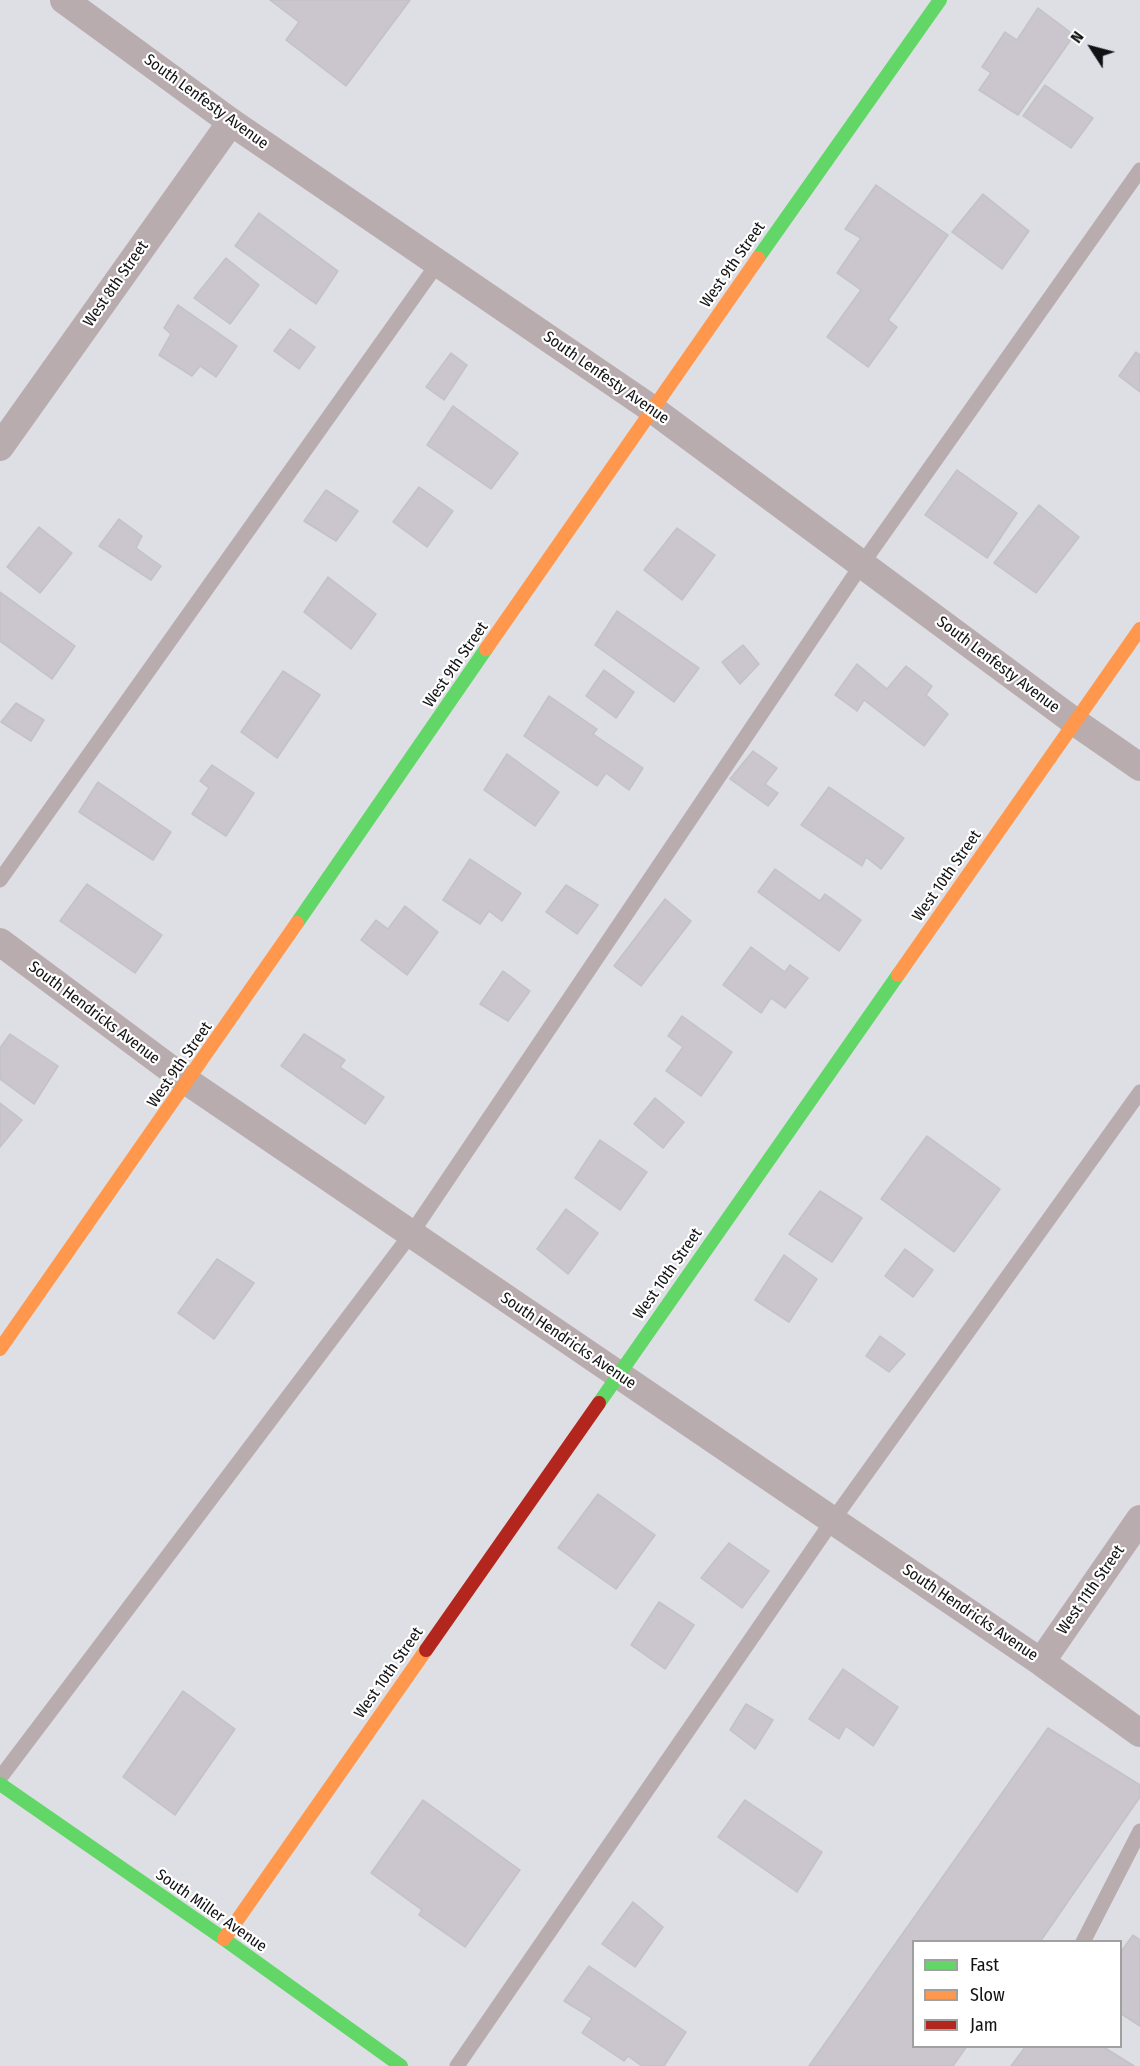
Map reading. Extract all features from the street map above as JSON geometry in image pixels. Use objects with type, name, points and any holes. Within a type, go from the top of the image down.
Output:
[{"type":"street","name":"South Lenfesty Avenue","points":[[64,0],[231,122],[652,410],[1075,722],[1140,767]]},
{"type":"street","name":"West 9th Street","points":[[0,1349],[188,1082],[652,410],[940,0]]},
{"type":"street","name":"West 8th Street","points":[[0,447],[231,122]]},
{"type":"street","name":"West 10th Street","points":[[224,1939],[1140,629]]},
{"type":"street","name":"South Hendricks Avenue","points":[[0,942],[188,1082],[1041,1662],[1140,1733]]},
{"type":"street","name":"West 11th Street","points":[[1041,1662],[1140,1519]]},
{"type":"street","name":"South Miller Avenue","points":[[0,1784],[224,1939],[401,2066]]},
{"type":"lane","points":[[0,1778],[411,1234],[861,564],[1140,170]]},
{"type":"lane","points":[[0,880],[438,263]]},
{"type":"lane","points":[[457,2066],[833,1520],[1140,1092]]},
{"type":"lane","points":[[1084,1940],[1140,1832]]},
{"type":"building","points":[[270,0],[410,0],[346,86],[286,40],[299,22]]},
{"type":"building","points":[[1038,8],[1074,35],[1018,115],[979,90],[991,73],[982,67],[1005,32],[1017,40]]},
{"type":"building","points":[[1045,85],[1093,118],[1071,148],[1023,116]]},
{"type":"building","points":[[876,185],[948,235],[888,320],[897,327],[868,367],[827,337],[861,290],[837,273],[861,238],[845,229]]},
{"type":"building","points":[[983,194],[1029,231],[1002,269],[952,232]]},
{"type":"building","points":[[259,213],[338,271],[316,304],[235,246]]},
{"type":"building","points":[[226,258],[259,285],[230,324],[194,298]]},
{"type":"building","points":[[178,305],[237,346],[216,377],[200,366],[192,376],[159,355],[171,334],[164,328]]},
{"type":"building","points":[[290,329],[315,347],[299,369],[274,351]]},
{"type":"building","points":[[1136,352],[1140,355],[1140,392],[1119,376]]},
{"type":"building","points":[[451,353],[467,365],[444,400],[426,387]]},
{"type":"building","points":[[453,406],[518,453],[491,489],[427,445]]},
{"type":"building","points":[[957,470],[1017,513],[987,558],[925,515]]},
{"type":"building","points":[[419,487],[453,511],[427,547],[393,522]]},
{"type":"building","points":[[326,490],[358,511],[336,541],[304,521]]},
{"type":"building","points":[[1039,505],[1079,537],[1036,593],[994,563]]},
{"type":"building","points":[[119,519],[142,536],[136,548],[161,566],[151,580],[99,546]]},
{"type":"building","points":[[39,527],[72,553],[40,593],[7,567]]},
{"type":"building","points":[[677,528],[715,555],[682,600],[644,570]]},
{"type":"building","points":[[328,577],[376,614],[351,649],[304,612]]},
{"type":"building","points":[[0,592],[75,646],[52,679],[0,641]]},
{"type":"building","points":[[617,611],[699,668],[674,702],[595,645]]},
{"type":"building","points":[[743,645],[759,664],[740,684],[722,662]]},
{"type":"building","points":[[857,664],[887,689],[906,666],[932,686],[926,695],[948,714],[924,746],[864,700],[857,711],[835,695]]},
{"type":"building","points":[[604,670],[634,692],[616,718],[586,696]]},
{"type":"building","points":[[283,671],[320,695],[277,758],[241,732]]},
{"type":"building","points":[[549,696],[597,729],[593,734],[643,768],[629,790],[606,773],[597,786],[524,736]]},
{"type":"building","points":[[16,703],[44,720],[31,741],[1,722]]},
{"type":"building","points":[[753,751],[777,768],[765,784],[778,793],[768,806],[730,779]]},
{"type":"building","points":[[507,754],[559,792],[535,826],[484,790]]},
{"type":"building","points":[[212,765],[254,793],[226,836],[192,814],[209,788],[200,781]]},
{"type":"building","points":[[98,782],[171,832],[153,860],[79,812]]},
{"type":"building","points":[[829,787],[904,838],[881,869],[866,857],[862,866],[801,825]]},
{"type":"building","points":[[470,859],[521,893],[502,921],[489,911],[480,924],[443,900]]},
{"type":"building","points":[[775,869],[820,901],[825,894],[861,920],[839,951],[758,892]]},
{"type":"building","points":[[87,884],[162,935],[135,973],[60,921]]},
{"type":"building","points":[[566,885],[598,905],[577,934],[546,912]]},
{"type":"building","points":[[665,899],[691,921],[641,986],[614,966]]},
{"type":"building","points":[[405,906],[438,932],[407,975],[361,940],[376,920],[388,929]]},
{"type":"building","points":[[751,947],[785,972],[790,965],[808,978],[785,1008],[771,998],[761,1013],[723,985]]},
{"type":"building","points":[[503,971],[530,991],[508,1021],[480,1004]]},
{"type":"building","points":[[682,1016],[732,1052],[701,1096],[666,1071],[683,1047],[668,1036]]},
{"type":"building","points":[[10,1034],[58,1066],[34,1104],[0,1079],[0,1048]]},
{"type":"building","points":[[304,1034],[345,1060],[340,1067],[384,1097],[365,1124],[281,1066]]},
{"type":"building","points":[[655,1098],[684,1122],[663,1148],[634,1124]]},
{"type":"building","points":[[0,1103],[22,1120],[0,1147]]},
{"type":"building","points":[[927,1136],[1000,1189],[954,1252],[881,1199]]},
{"type":"building","points":[[600,1140],[647,1172],[620,1210],[575,1178]]},
{"type":"building","points":[[820,1191],[862,1218],[832,1262],[789,1234]]},
{"type":"building","points":[[566,1209],[598,1233],[568,1274],[537,1249]]},
{"type":"building","points":[[905,1249],[933,1270],[913,1297],[885,1276]]},
{"type":"building","points":[[784,1255],[817,1279],[789,1322],[755,1300]]},
{"type":"building","points":[[217,1259],[254,1283],[214,1339],[178,1313]]},
{"type":"building","points":[[880,1336],[905,1354],[889,1372],[866,1356]]},
{"type":"building","points":[[598,1494],[655,1535],[616,1589],[558,1548]]},
{"type":"building","points":[[729,1543],[769,1571],[742,1608],[701,1578]]},
{"type":"building","points":[[659,1602],[694,1625],[665,1669],[631,1645]]},
{"type":"building","points":[[843,1669],[898,1707],[873,1746],[846,1726],[839,1739],[809,1719]]},
{"type":"building","points":[[183,1691],[235,1729],[175,1815],[123,1777]]},
{"type":"building","points":[[746,1704],[773,1720],[755,1749],[730,1730]]},
{"type":"building","points":[[1048,1728],[1140,1785],[1140,1797],[1041,1940],[912,1940],[912,2048],[966,2048],[953,2066],[809,2066]]},
{"type":"building","points":[[423,1800],[520,1870],[465,1947],[419,1915],[422,1910],[371,1873]]},
{"type":"building","points":[[745,1800],[822,1852],[797,1892],[718,1837]]},
{"type":"building","points":[[633,1902],[663,1927],[635,1967],[602,1944]]},
{"type":"building","points":[[1133,1935],[1140,1940],[1140,2026],[1122,2014],[1122,1950]]},
{"type":"building","points":[[589,1966],[686,2032],[664,2066],[642,2066],[628,2056],[624,2061],[582,2033],[592,2018],[564,2001]]},
{"type":"building","points":[[1024,2048],[1105,2048],[1134,2066],[1011,2066]]},
{"type":"traffic: fast","points":[[758,258],[940,0]]},
{"type":"traffic: fast","points":[[297,923],[486,649]]},
{"type":"traffic: fast","points":[[599,1403],[898,975]]},
{"type":"traffic: fast","points":[[0,1784],[224,1939],[401,2066]]},
{"type":"traffic: slow","points":[[486,649],[758,258]]},
{"type":"traffic: slow","points":[[898,975],[1140,629]]},
{"type":"traffic: slow","points":[[0,1349],[297,923]]},
{"type":"traffic: slow","points":[[224,1939],[426,1650]]},
{"type":"traffic: jam","points":[[426,1650],[599,1403]]}]
